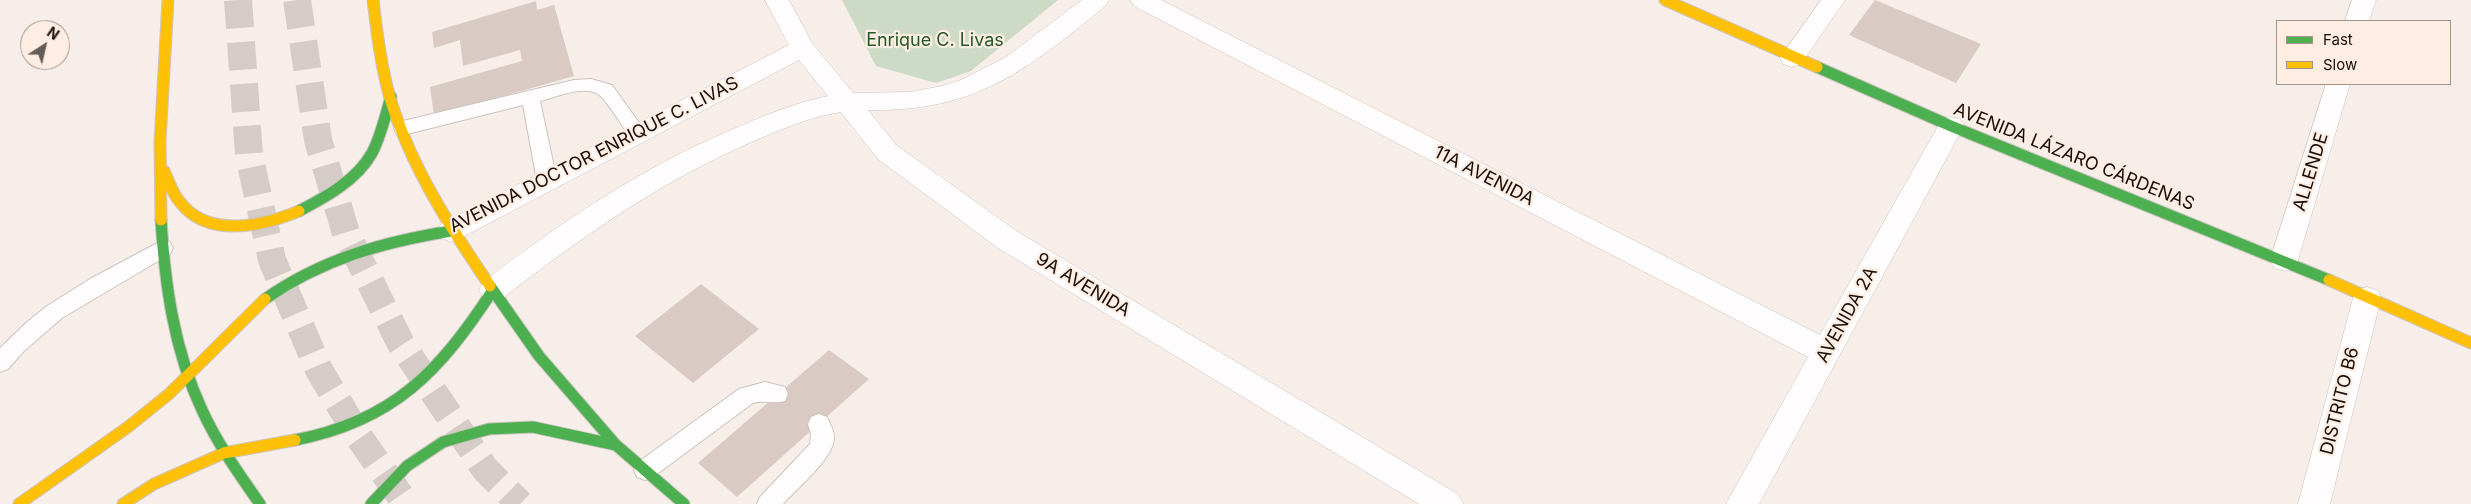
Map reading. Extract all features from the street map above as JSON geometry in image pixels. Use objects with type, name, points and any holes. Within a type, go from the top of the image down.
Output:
[{"type":"street","points":[[168,0],[161,165],[163,248],[173,325],[188,377],[224,453],[260,504]]},
{"type":"street","points":[[373,0],[383,68],[391,97],[416,167],[451,231],[539,356],[616,445],[684,504]]},
{"type":"street","name":"9A AVENIDA","points":[[777,0],[803,48],[887,152],[1008,240],[1447,504]]},
{"type":"street","points":[[123,504],[154,484],[224,453],[327,434],[376,414],[420,382],[470,326],[494,290],[569,232],[633,192],[703,153],[787,117],[846,102],[919,100],[964,90],[1004,72],[1097,0]]},
{"type":"street","name":"11A AVENIDA","points":[[1142,0],[1826,352]]},
{"type":"street","name":"AVENIDA LÁZARO CÁRDENAS","points":[[1665,0],[1792,58],[1952,126],[2284,260],[2471,343]]},
{"type":"street","points":[[1792,58],[1833,0]]},
{"type":"street","points":[[2357,20],[2364,0]]},
{"type":"street","name":"AVENIDA DOCTOR ENRIQUE C. LIVAS","points":[[19,504],[130,424],[188,377],[218,343],[255,307],[305,271],[357,248],[408,236],[451,231],[803,48]]},
{"type":"street","name":"ALLENDE","points":[[2284,260],[2338,85]]},
{"type":"street","points":[[161,165],[182,205],[206,221],[240,228],[281,219],[317,202],[348,180],[371,155],[391,97]]},
{"type":"street","name":"AVENIDA 2A","points":[[1742,504],[1952,126]]},
{"type":"street","name":"DISTRITO B6","points":[[2314,504],[2367,298]]},
{"type":"street","points":[[371,504],[407,466],[443,442],[489,429],[533,427],[616,445]]},
{"type":"lane","points":[[402,128],[574,86],[591,85],[606,90],[638,134]]},
{"type":"lane","points":[[530,97],[547,181]]},
{"type":"lane","points":[[0,363],[16,342],[69,303],[163,248]]},
{"type":"lane","points":[[645,470],[747,396],[765,391],[777,394]]},
{"type":"lane","points":[[768,504],[819,450],[823,441],[819,424]]},
{"type":"green space","name":"Enrique C. Livas","points":[[842,0],[1058,0],[971,71],[936,83],[876,66]]},
{"type":"building","points":[[1875,0],[1981,44],[1956,83],[1849,35]]},
{"type":"building","points":[[536,1],[537,10],[554,5],[574,76],[434,116],[430,87],[522,61],[520,50],[463,66],[460,40],[434,48],[432,32]]},
{"type":"building","points":[[701,284],[759,329],[693,383],[635,336]]},
{"type":"building","points":[[829,350],[869,379],[737,497],[698,463]]},
{"type":"tunnel","points":[[238,0],[249,155],[272,260],[319,370],[359,437],[406,504]]},
{"type":"tunnel","points":[[297,0],[318,140],[346,233],[400,342],[485,469],[520,504]]},
{"type":"traffic: fast","points":[[1817,67],[1951,126],[2329,280]]},
{"type":"traffic: fast","points":[[299,211],[350,179],[366,162],[378,139],[391,97]]},
{"type":"traffic: fast","points":[[161,220],[162,244],[172,317],[192,388],[208,422],[229,458],[260,504]]},
{"type":"traffic: fast","points":[[265,299],[286,284],[330,261],[401,240],[451,231]]},
{"type":"traffic: fast","points":[[490,286],[539,356],[616,445],[684,504]]},
{"type":"traffic: fast","points":[[295,440],[347,427],[376,414],[394,403],[411,390],[442,360],[493,290]]},
{"type":"traffic: fast","points":[[371,504],[407,466],[443,442],[489,429],[533,427],[616,445]]},
{"type":"traffic: slow","points":[[161,220],[160,142],[168,0]]},
{"type":"traffic: slow","points":[[373,0],[383,68],[400,127],[425,182],[440,209],[490,286]]},
{"type":"traffic: slow","points":[[1665,0],[1817,67]]},
{"type":"traffic: slow","points":[[164,171],[179,202],[195,215],[209,222],[239,226],[255,225],[299,211]]},
{"type":"traffic: slow","points":[[2329,280],[2471,343]]},
{"type":"traffic: slow","points":[[19,504],[128,427],[169,394],[265,299]]},
{"type":"traffic: slow","points":[[123,504],[154,484],[224,453],[295,440]]}]
